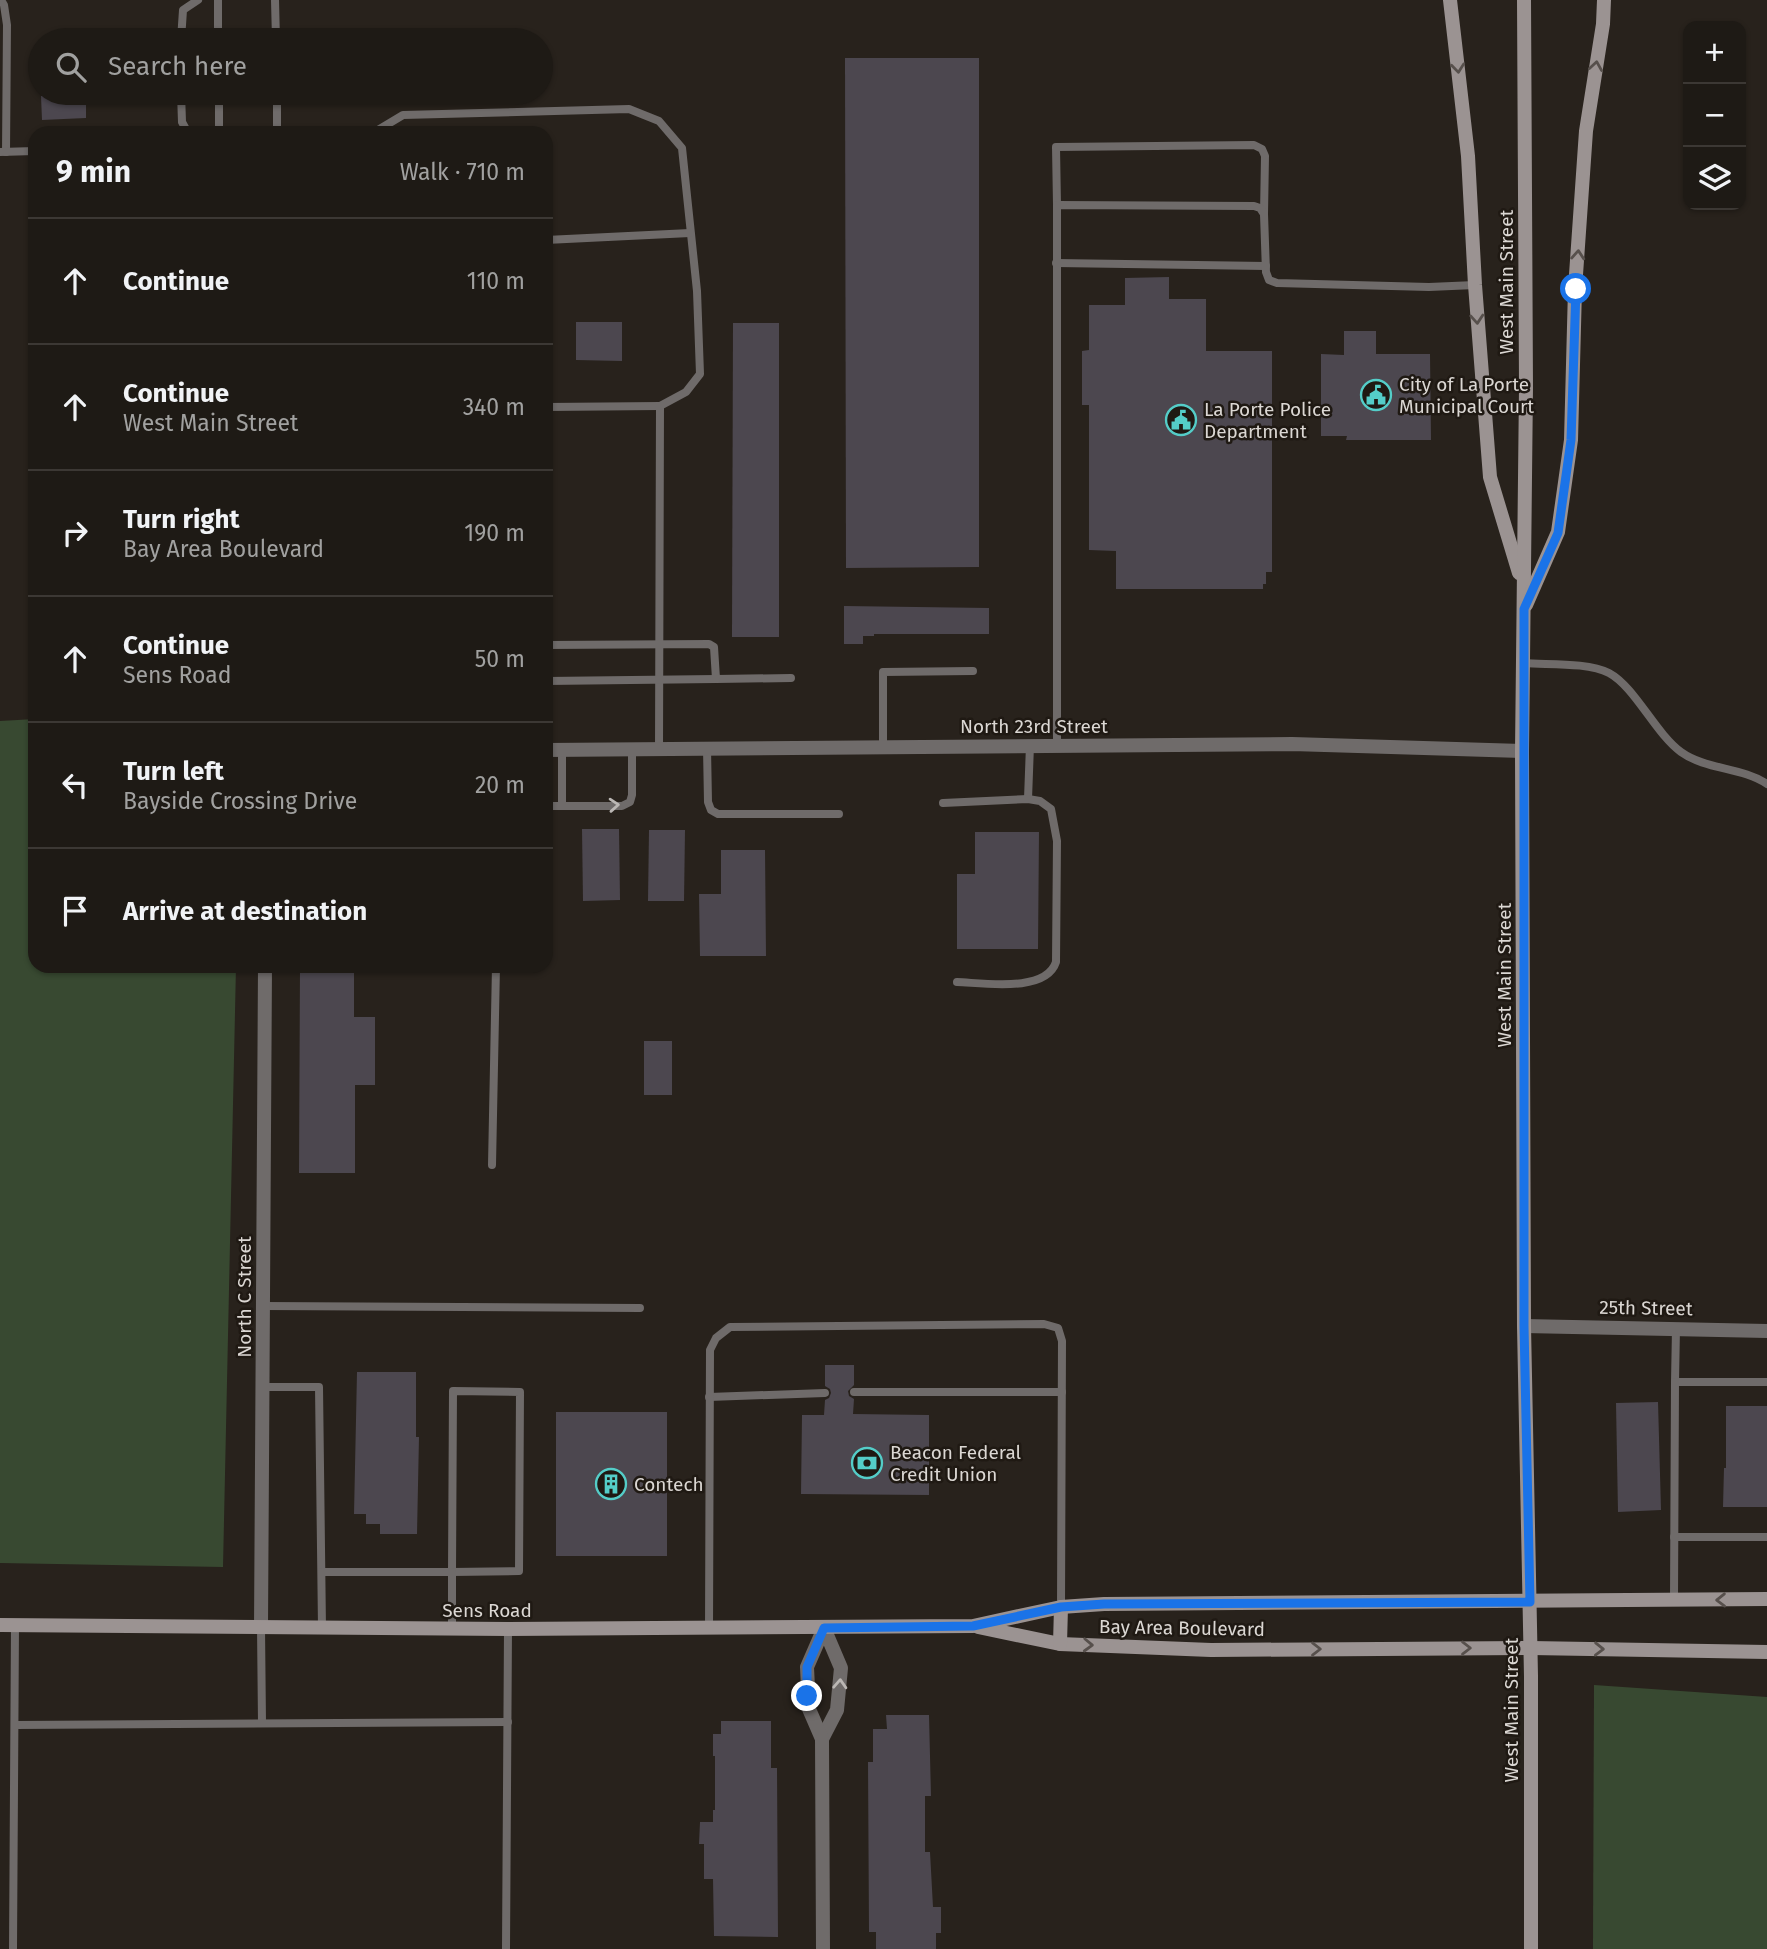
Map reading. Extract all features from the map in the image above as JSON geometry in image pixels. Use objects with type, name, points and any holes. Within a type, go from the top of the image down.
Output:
[{"type":"main road","points":[[1450,0],[1468,156],[1490,477],[1524,588]]},
{"type":"main road","name":"West Main Street","points":[[1524,0],[1524,1326],[1531,1648],[1531,1949]]},
{"type":"main road","points":[[1524,609],[1558,533],[1571,440],[1576,289],[1586,131],[1603,24],[1604,0]]},
{"type":"main road","name":"Bay Area Boulevard","points":[[973,1626],[1061,1607],[1131,1604],[1767,1599]]},
{"type":"main road","points":[[1060,1644],[1061,1607]]},
{"type":"main road","name":"Sens Road","points":[[0,1625],[452,1629],[973,1626]]},
{"type":"main road","name":"Bay Area Boulevard","points":[[973,1626],[1060,1644],[1211,1650],[1531,1648],[1767,1652]]},
{"type":"street","name":"North 23rd Street","points":[[553,750],[1292,744],[1522,751]]},
{"type":"street","name":"North C Street","points":[[261,1628],[265,973]]},
{"type":"street","name":"25th Street","points":[[1524,1326],[1767,1331]]},
{"type":"street","points":[[822,1740],[837,1710],[841,1668],[824,1628]]},
{"type":"street","points":[[823,1949],[822,1740],[809,1709],[807,1667],[824,1628]]},
{"type":"lane","points":[[1,0],[7,25],[3,152],[28,151]]},
{"type":"lane","points":[[182,28],[183,10],[198,0]]},
{"type":"lane","points":[[218,0],[218,28]]},
{"type":"lane","points":[[275,0],[276,28]]},
{"type":"lane","points":[[181,105],[184,126]]},
{"type":"lane","points":[[219,105],[219,126]]},
{"type":"lane","points":[[277,105],[277,126]]},
{"type":"lane","points":[[385,126],[402,116],[629,109],[659,121],[682,148],[697,291],[700,374],[686,392],[660,407],[553,407]]},
{"type":"lane","points":[[1057,746],[1056,147],[1254,145],[1262,149],[1265,156],[1264,214],[1269,280],[1290,285],[1475,285]]},
{"type":"lane","points":[[1057,205],[1254,206],[1260,208],[1264,214]]},
{"type":"lane","points":[[553,240],[691,233]]},
{"type":"lane","points":[[1056,263],[1266,266]]},
{"type":"lane","points":[[659,749],[660,407]]},
{"type":"lane","points":[[553,645],[709,643],[714,647],[716,679]]},
{"type":"lane","points":[[1523,663],[1588,667],[1608,673],[1623,685],[1655,725],[1682,752],[1707,764],[1759,778],[1767,783]]},
{"type":"lane","points":[[883,746],[883,672],[974,671]]},
{"type":"lane","points":[[553,681],[791,678]]},
{"type":"lane","points":[[1028,799],[1030,745]]},
{"type":"lane","points":[[707,748],[708,802],[711,810],[718,814],[839,814]]},
{"type":"lane","points":[[553,806],[622,806],[629,802],[632,795],[632,749]]},
{"type":"lane","points":[[562,750],[562,806]]},
{"type":"lane","points":[[943,803],[1028,799],[1046,805],[1051,809],[1054,819],[1057,855],[1056,962],[1053,971],[1038,981],[1019,984],[957,982]]},
{"type":"lane","points":[[492,1165],[496,973]]},
{"type":"lane","points":[[263,1306],[640,1308]]},
{"type":"lane","points":[[709,1629],[710,1350],[716,1338],[730,1327],[1050,1325],[1058,1328],[1062,1342],[1061,1607]]},
{"type":"lane","points":[[1674,1600],[1676,1328]]},
{"type":"lane","points":[[1675,1382],[1767,1382]]},
{"type":"lane","points":[[262,1387],[319,1387],[322,1628]]},
{"type":"lane","points":[[321,1573],[452,1572],[519,1571],[520,1392],[453,1391],[452,1572],[452,1629]]},
{"type":"lane","points":[[854,1392],[1062,1392]]},
{"type":"lane","points":[[709,1397],[825,1393]]},
{"type":"lane","points":[[1675,1537],[1767,1537]]},
{"type":"lane","points":[[13,1949],[15,1625]]},
{"type":"lane","points":[[261,1628],[262,1723]]},
{"type":"lane","points":[[506,1949],[508,1629]]},
{"type":"lane","points":[[15,1725],[508,1721]]},
{"type":"green space","points":[[28,719],[28,973],[236,973],[223,1567],[0,1563],[0,721]]},
{"type":"green space","points":[[1594,1685],[1767,1697],[1767,1949],[1593,1949]]},
{"type":"building","points":[[845,58],[979,58],[979,567],[846,568]]},
{"type":"building","points":[[41,105],[86,105],[86,118],[42,120]]},
{"type":"building","name":"La Porte Police Department","points":[[1169,277],[1169,299],[1206,299],[1206,351],[1272,351],[1272,572],[1266,572],[1263,589],[1116,589],[1116,551],[1089,550],[1089,405],[1082,405],[1082,351],[1089,350],[1089,305],[1125,305],[1125,278]]},
{"type":"building","points":[[576,322],[622,322],[622,361],[576,360]]},
{"type":"building","points":[[733,323],[779,323],[779,637],[732,637]]},
{"type":"building","name":"City of La Porte Municipal Court","points":[[1344,331],[1376,331],[1376,354],[1430,354],[1431,440],[1346,440],[1347,436],[1321,436],[1321,354],[1344,355]]},
{"type":"building","points":[[844,606],[989,608],[989,634],[874,634],[863,636],[863,644],[844,644]]},
{"type":"building","points":[[582,829],[619,829],[620,900],[583,901]]},
{"type":"building","points":[[649,830],[685,830],[684,901],[648,901]]},
{"type":"building","points":[[975,832],[1039,832],[1038,949],[957,949],[957,874],[975,874]]},
{"type":"building","points":[[721,850],[765,850],[766,956],[700,956],[699,894],[721,894]]},
{"type":"building","points":[[300,973],[354,973],[354,1017],[375,1017],[375,1085],[355,1085],[355,1173],[299,1173]]},
{"type":"building","points":[[644,1041],[672,1041],[672,1095],[644,1095]]},
{"type":"building","points":[[825,1365],[854,1365],[854,1385],[848,1391],[849,1396],[854,1399],[853,1414],[929,1415],[929,1495],[801,1494],[802,1415],[824,1415],[825,1400],[831,1393],[825,1386]]},
{"type":"building","points":[[357,1372],[416,1372],[416,1437],[419,1437],[417,1534],[380,1534],[380,1524],[366,1524],[366,1514],[354,1514]]},
{"type":"building","points":[[1658,1402],[1661,1510],[1618,1512],[1616,1403]]},
{"type":"building","points":[[1726,1406],[1767,1406],[1767,1507],[1723,1507]]},
{"type":"building","name":"Contech","points":[[556,1412],[667,1412],[667,1556],[556,1556]]},
{"type":"building","points":[[886,1715],[929,1715],[931,1796],[925,1796],[925,1852],[930,1852],[933,1907],[941,1907],[941,1933],[936,1933],[936,1949],[876,1949],[876,1932],[869,1932],[868,1762],[873,1762],[873,1729],[887,1729]]},
{"type":"building","points":[[721,1721],[771,1721],[771,1768],[777,1768],[778,1937],[714,1936],[713,1879],[704,1879],[704,1844],[699,1844],[700,1822],[713,1822],[713,1734],[721,1734]]},
{"type":"place","name":"City of La Porte Municipal Court","points":[[1376,395]]},
{"type":"place","name":"La Porte Police Department","points":[[1181,420]]},
{"type":"place","name":"Beacon Federal Credit Union","points":[[867,1463]]},
{"type":"place","name":"Contech","points":[[611,1484]]},
{"type":"route","points":[[807,1696],[807,1667],[824,1628],[973,1626],[1061,1607],[1104,1604],[1530,1602],[1524,1326],[1524,609],[1558,533],[1571,440],[1576,289]]}]
